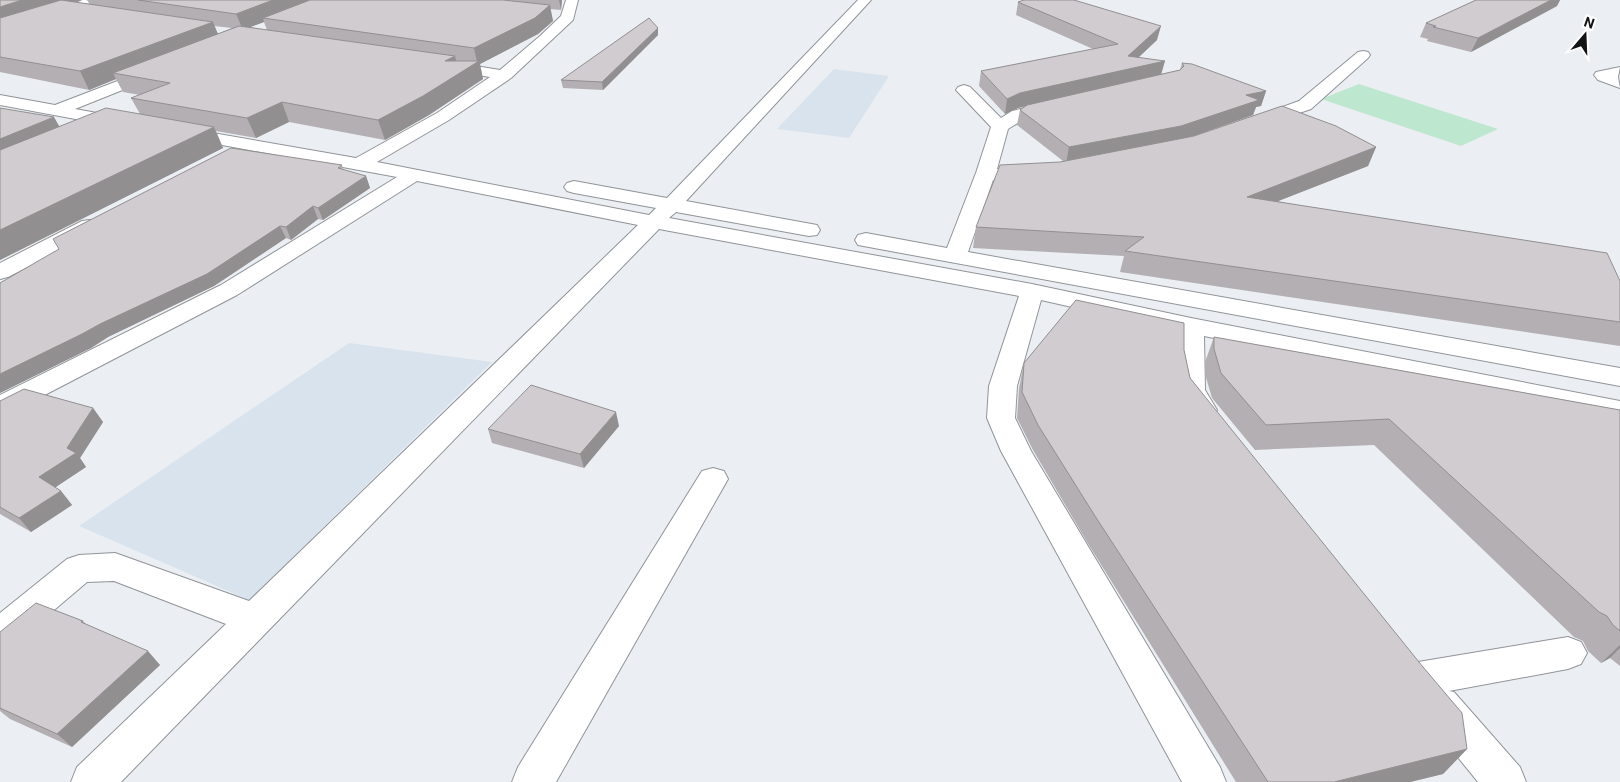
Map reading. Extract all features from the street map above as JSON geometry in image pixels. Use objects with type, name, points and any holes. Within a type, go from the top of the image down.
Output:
[{"type":"street","points":[[0,31],[74,8],[92,0]]},
{"type":"street","points":[[359,164],[384,152],[505,75],[537,48],[568,17],[572,0]]},
{"type":"street","points":[[92,782],[663,213],[865,0]]},
{"type":"street","points":[[74,8],[108,3]]},
{"type":"street","points":[[74,8],[98,14]]},
{"type":"street","points":[[549,14],[568,17]]},
{"type":"street","points":[[1243,127],[1305,105],[1363,55]]},
{"type":"street","points":[[428,63],[505,75]]},
{"type":"street","points":[[57,110],[171,66]]},
{"type":"street","points":[[1620,72],[1602,75],[1620,84]]},
{"type":"street","points":[[0,83],[126,106]]},
{"type":"street","points":[[964,90],[1000,126]]},
{"type":"street","points":[[0,100],[142,126]]},
{"type":"street","points":[[955,256],[986,174],[1000,126],[1018,115],[1075,102]]},
{"type":"street","points":[[87,132],[112,121]]},
{"type":"street","points":[[412,166],[384,152],[173,123],[248,144],[359,164],[412,166],[663,213],[1191,326],[1620,410]]},
{"type":"street","points":[[221,158],[248,144]]},
{"type":"street","points":[[0,406],[229,290],[412,166]]},
{"type":"street","points":[[986,174],[1009,176],[1046,173]]},
{"type":"street","points":[[562,184],[663,213],[955,256],[1620,377]]},
{"type":"street","points":[[0,272],[106,218]]},
{"type":"street","points":[[1032,291],[1003,386],[1001,418],[1016,451],[1205,782]]},
{"type":"street","points":[[1191,326],[1191,390],[1197,402],[1224,436]]},
{"type":"street","points":[[533,782],[713,479]]},
{"type":"street","points":[[0,634],[79,569],[115,567],[255,619]]},
{"type":"street","points":[[1505,782],[1409,668],[1568,653]]},
{"type":"shaded area","points":[[834,69],[889,76],[849,138],[777,129]]},
{"type":"shaded area","points":[[349,343],[492,362],[249,600],[79,526]]},
{"type":"green space","points":[[1359,84],[1498,129],[1461,146],[1321,99]]},
{"type":"building","points":[[0,0],[22,0],[0,7]]},
{"type":"building","points":[[61,0],[213,22],[80,71],[0,57],[0,18]]},
{"type":"building","points":[[138,0],[273,0],[236,14]]},
{"type":"building","points":[[310,0],[503,0],[550,5],[535,18],[474,48],[263,18]]},
{"type":"building","points":[[1024,0],[1074,0],[1161,26],[1128,56],[1165,61],[1020,93],[1007,99],[981,71],[1118,44],[1018,2]]},
{"type":"building","points":[[1476,0],[1551,0],[1478,38],[1433,27],[1436,26],[1426,23]]},
{"type":"building","points":[[649,18],[658,28],[602,82],[561,80]]},
{"type":"building","points":[[239,26],[455,56],[445,61],[479,61],[423,96],[378,120],[282,102],[247,118],[131,98],[170,83],[113,73]]},
{"type":"building","points":[[1182,63],[1192,64],[1266,91],[1246,95],[1259,100],[1181,126],[1069,147],[1020,110],[1027,105],[1180,70],[1184,66]]},
{"type":"building","points":[[1282,106],[1336,126],[1376,147],[1247,197],[1607,253],[1620,281],[1620,322],[1125,251],[1144,237],[976,227],[1000,165],[1060,162],[1194,136]]},
{"type":"building","points":[[0,108],[54,117],[0,139]]},
{"type":"building","points":[[106,108],[214,127],[0,230],[0,150]]},
{"type":"building","points":[[231,148],[342,165],[338,168],[366,176],[318,208],[313,206],[286,227],[280,226],[207,274],[100,324],[0,374],[0,283],[59,249],[53,239]]},
{"type":"building","points":[[1076,300],[1184,323],[1184,350],[1190,378],[1462,713],[1467,749],[1334,782],[1268,782],[1095,516],[1038,425],[1022,392],[1024,363]]},
{"type":"building","points":[[1214,337],[1620,410],[1620,631],[1607,616],[1599,612],[1389,419],[1266,425],[1221,373],[1214,349]]},
{"type":"building","points":[[531,385],[616,412],[580,454],[488,429]]},
{"type":"building","points":[[24,389],[93,408],[67,448],[76,453],[39,477],[61,491],[19,518],[0,507],[0,401]]},
{"type":"building","points":[[36,603],[83,621],[81,622],[148,651],[57,734],[0,708],[0,632]]}]
